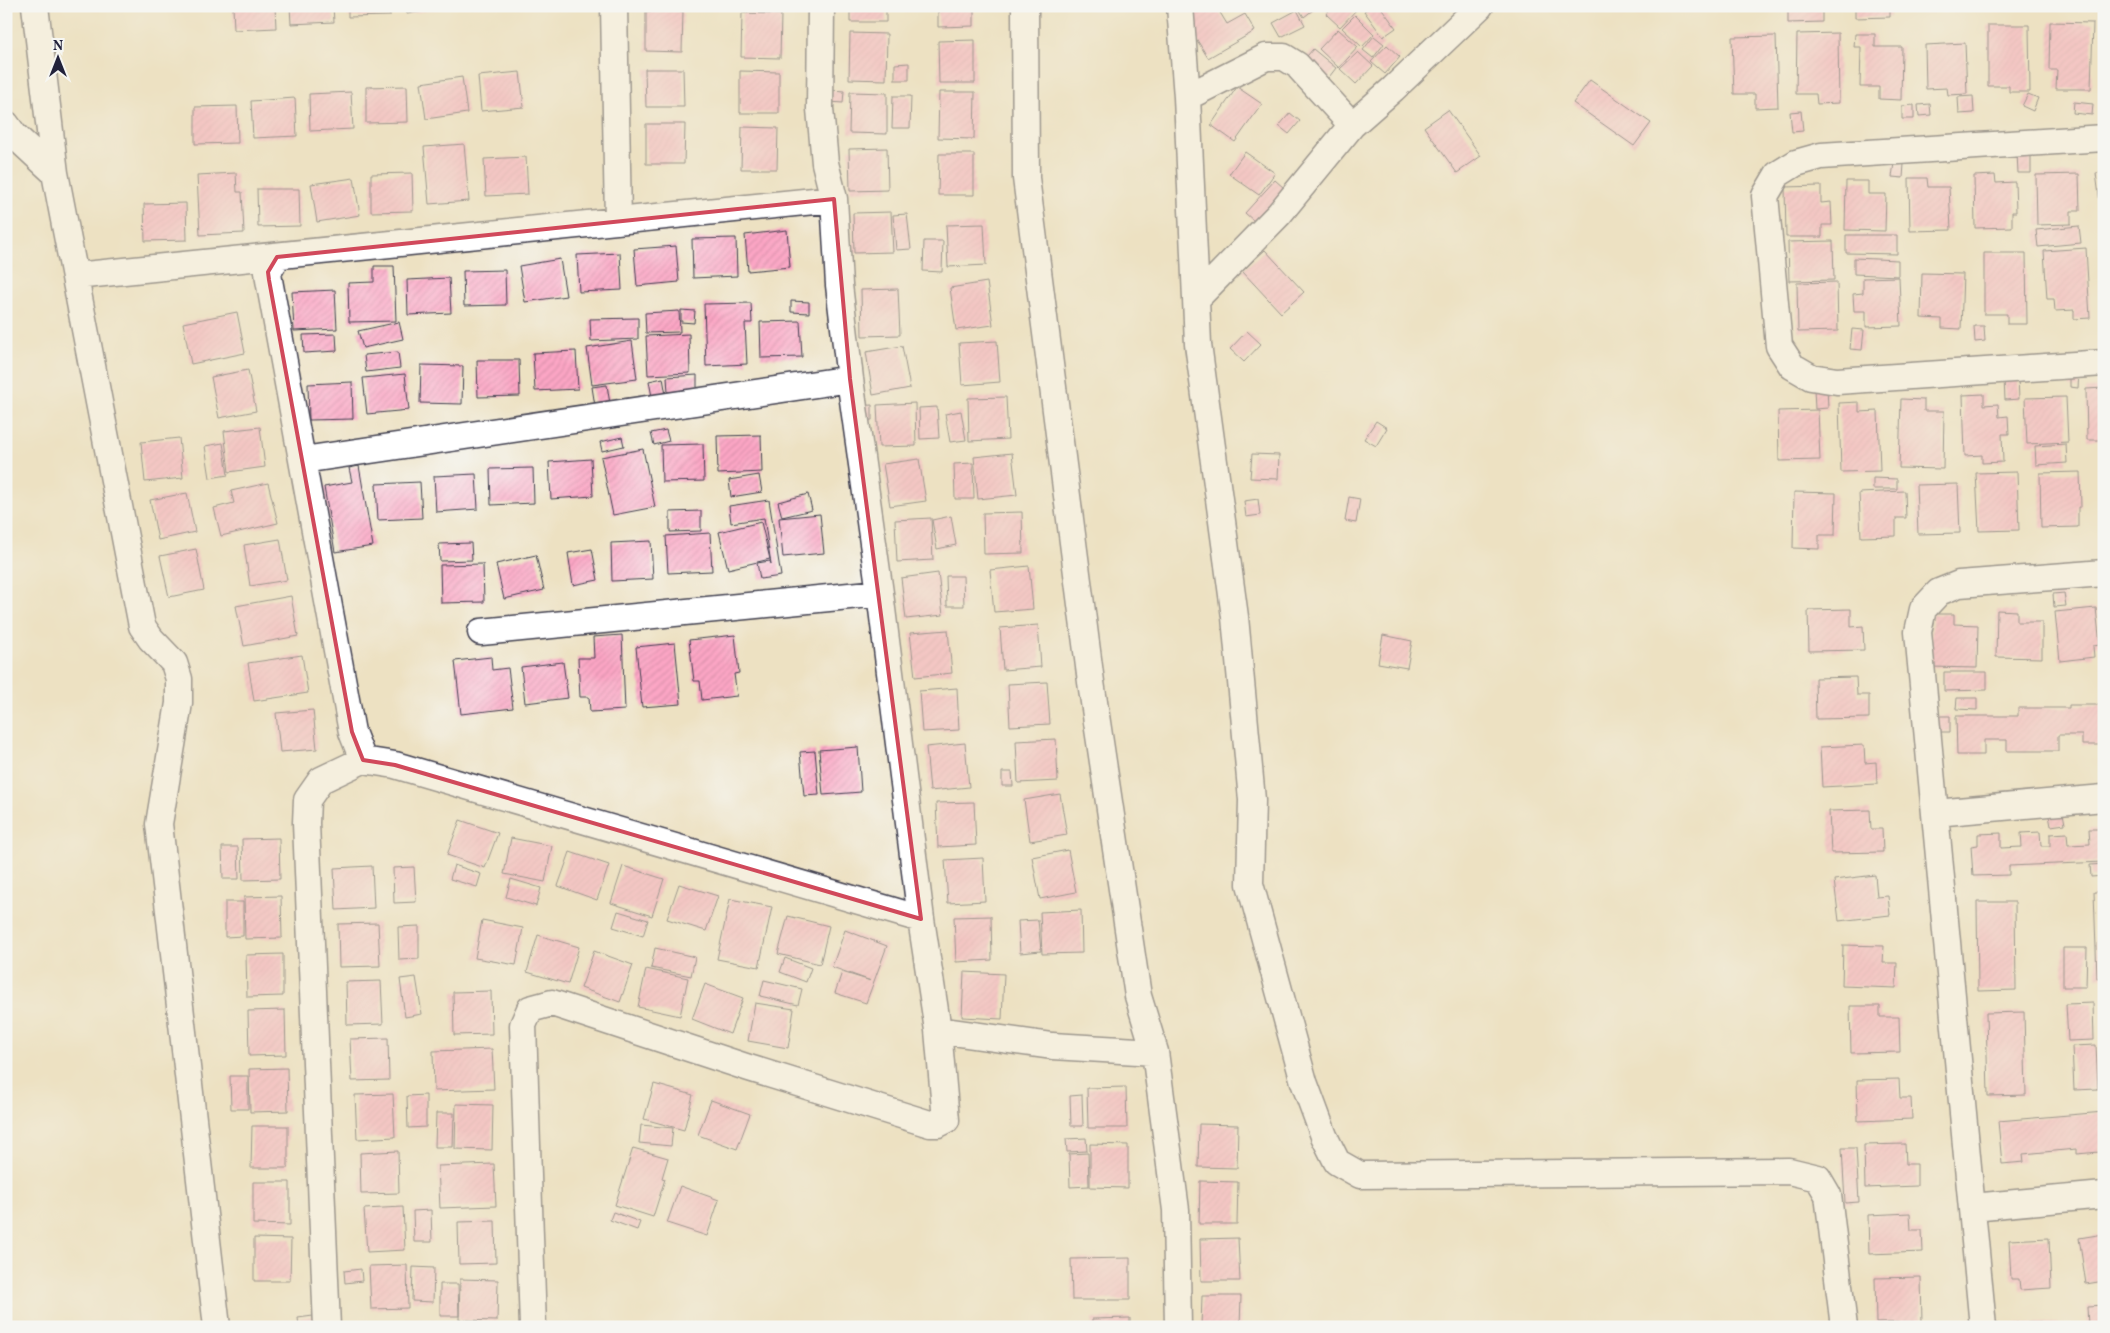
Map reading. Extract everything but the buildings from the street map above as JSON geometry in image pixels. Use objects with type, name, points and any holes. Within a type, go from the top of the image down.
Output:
[{"type":"street","points":[[35,6],[55,173],[142,626],[151,639],[174,663],[179,679],[179,702],[159,824],[217,1327]]},
{"type":"street","points":[[614,6],[618,221]]},
{"type":"street","points":[[533,1327],[523,1025],[530,1008],[552,1003],[930,1124],[938,1124],[946,1120],[938,1030],[921,918],[880,593],[850,379],[839,285],[834,199],[825,163],[820,109],[821,6]]},
{"type":"street","points":[[1025,6],[1026,178],[1092,691],[1138,996],[1155,1052],[1176,1210],[1178,1327]]},
{"type":"street","points":[[1180,6],[1187,97],[1198,344],[1235,616],[1252,800],[1250,884],[1304,1082],[1324,1136],[1337,1162],[1360,1175],[1789,1170],[1818,1178],[1828,1195],[1844,1327]]},
{"type":"street","points":[[1196,299],[1280,214],[1352,125],[1394,89],[1480,6]]},
{"type":"street","points":[[1187,97],[1266,57],[1284,57],[1297,65],[1352,125]]},
{"type":"street","points":[[6,124],[14,135],[55,173]]},
{"type":"street","points":[[2104,138],[1821,156],[1796,163],[1778,174],[1765,196],[1779,346],[1792,366],[1811,377],[1837,381],[2104,363]]},
{"type":"street","points":[[75,276],[834,199]]},
{"type":"street","points":[[277,257],[268,272],[352,732],[363,760]]},
{"type":"street","points":[[303,460],[850,379]]},
{"type":"street","points":[[1983,1327],[1918,632],[1923,608],[1940,592],[1959,584],[2104,573]]},
{"type":"street","points":[[481,632],[880,593]]},
{"type":"street","points":[[327,1327],[306,823],[307,800],[321,780],[363,760],[395,765],[921,918]]},
{"type":"street","points":[[1935,813],[2104,798]]},
{"type":"street","points":[[938,1030],[1052,1046],[1155,1052]]},
{"type":"street","points":[[1972,1207],[2104,1195]]},
{"type":"highlighted area","points":[[834,199],[850,379],[921,919],[395,765],[363,760],[352,732],[269,280],[268,272],[277,257]]}]
